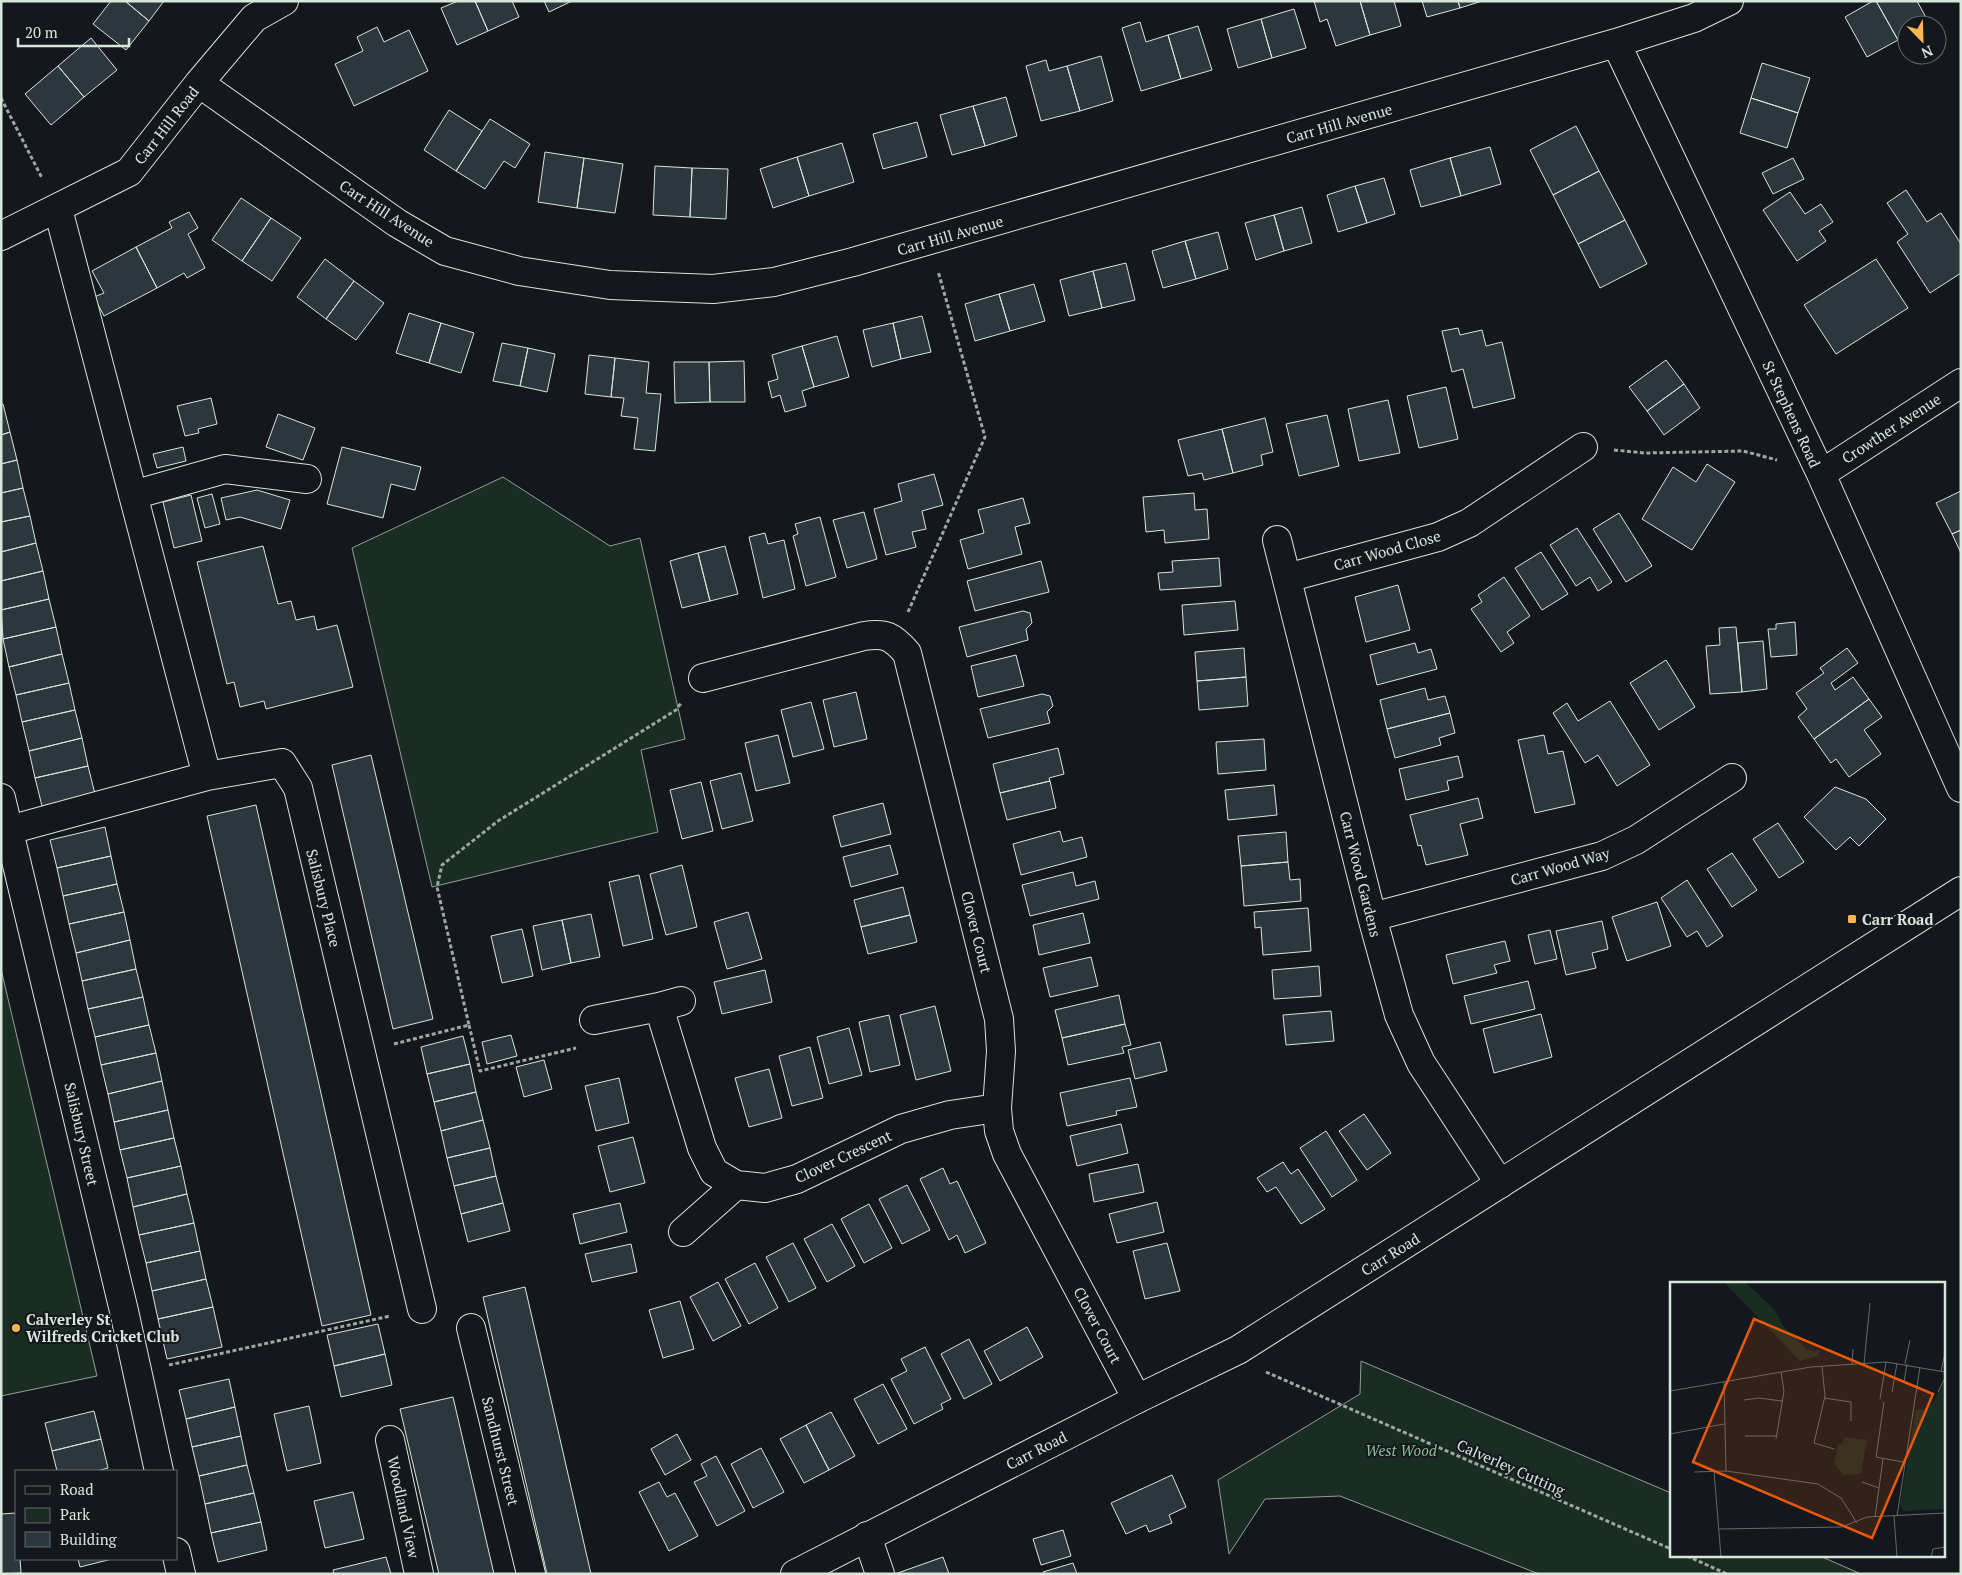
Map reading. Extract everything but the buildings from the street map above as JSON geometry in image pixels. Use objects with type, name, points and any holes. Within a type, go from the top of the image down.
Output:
[{"type":"street","name":"Carr Hill Road","points":[[1,236],[129,172],[199,83],[254,18],[284,1]]},
{"type":"street","name":"Carr Hill Avenue","points":[[199,83],[397,223],[445,250],[519,271],[610,285],[713,289],[774,282],[929,241],[1616,43],[1694,18],[1729,1]]},
{"type":"street","name":"St Stephens Road","points":[[1616,43],[1816,463],[1961,788]]},
{"type":"street","points":[[58,208],[208,776]]},
{"type":"street","name":"Crowther Avenue","points":[[1816,463],[1961,383]]},
{"type":"street","name":"Carr Wood Close","points":[[1287,578],[1438,537],[1469,522],[1583,447]]},
{"type":"street","points":[[133,495],[225,469],[307,479]]},
{"type":"street","name":"Carr Wood Gardens","points":[[1277,540],[1372,917],[1399,1015],[1421,1062],[1500,1184]]},
{"type":"street","points":[[703,678],[864,636],[882,634],[896,640]]},
{"type":"street","name":"Clover Court","points":[[896,640],[907,653],[999,1019],[1001,1051],[997,1108],[999,1131],[1007,1154],[1137,1399]]},
{"type":"street","name":"Salisbury Place","points":[[9,830],[208,776],[282,763],[298,788],[422,1309]]},
{"type":"street","name":"Carr Wood Way","points":[[1372,917],[1602,856],[1636,840],[1732,778]]},
{"type":"street","name":"Salisbury Street","points":[[1,798],[159,1470]]},
{"type":"street","name":"Carr Road","points":[[795,1574],[1137,1399],[1238,1350],[1961,891]]},
{"type":"street","name":"Clover Crescent","points":[[594,1020],[670,1004],[702,1148],[714,1172],[736,1185],[765,1188],[797,1179],[901,1130],[950,1115],[997,1108]]},
{"type":"street","points":[[682,1232],[736,1185]]},
{"type":"street","name":"Sandhurst Street","points":[[471,1328],[531,1574]]},
{"type":"street","name":"Woodland View","points":[[390,1440],[419,1574]]},
{"type":"street","points":[[867,1536],[880,1574]]},
{"type":"street","points":[[178,1560],[181,1574]]},
{"type":"path","points":[[1,98],[58,208]]},
{"type":"path","points":[[896,640],[986,437],[929,241]]},
{"type":"path","points":[[1583,447],[1645,452],[1743,451],[1784,462],[1816,463]]},
{"type":"path","points":[[594,1020],[585,1021],[590,1045],[480,1072],[437,887],[442,865],[498,821],[676,710],[703,678]]},
{"type":"path","points":[[362,1052],[469,1025]]},
{"type":"path","points":[[137,1372],[422,1309]]},
{"type":"path","name":"Calverley Cutting","points":[[1238,1350],[1268,1373],[1670,1549]]},
{"type":"path","points":[[1691,1558],[1727,1574]]},
{"type":"green space","points":[[503,477],[610,546],[640,538],[685,739],[641,750],[658,832],[432,887],[352,548]]},
{"type":"green space","points":[[1,969],[97,1376],[1,1396]]},
{"type":"green space","name":"West Wood","points":[[1361,1361],[1670,1493],[1670,1558],[1825,1558],[1861,1574],[1539,1574],[1340,1496],[1265,1499],[1229,1554],[1218,1480],[1360,1394]]},
{"type":"place","name":"Carr Road","points":[[1852,919]]},
{"type":"place","name":"Calverley St Wilfreds Cricket Club","points":[[16,1328]]}]
